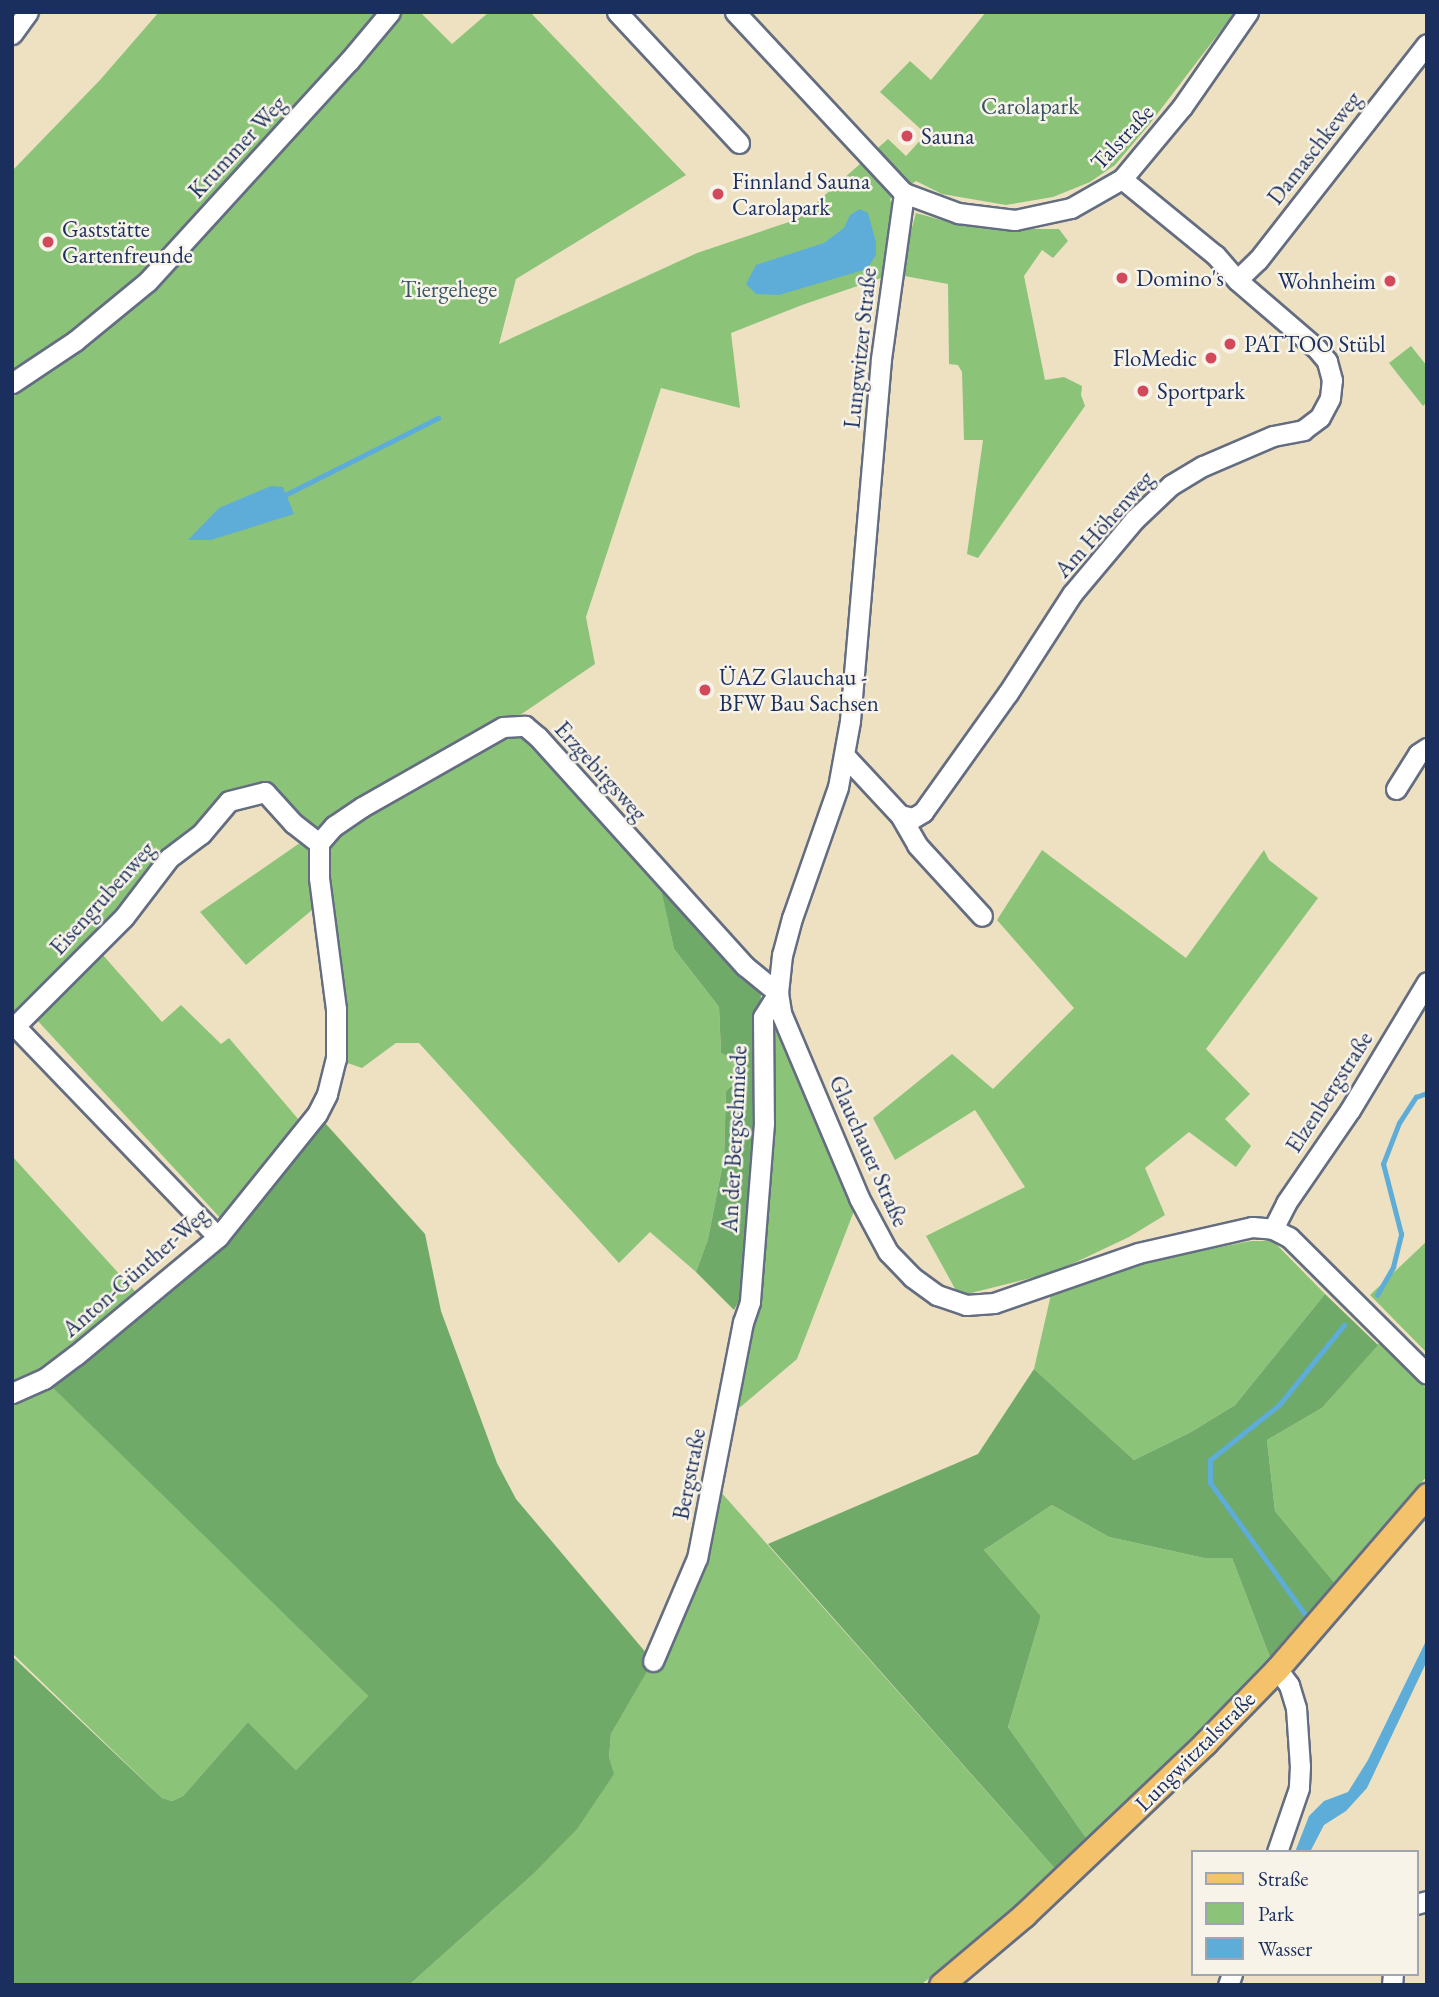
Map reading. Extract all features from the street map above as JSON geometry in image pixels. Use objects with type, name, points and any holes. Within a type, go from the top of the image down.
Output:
[{"type":"main road","name":"Lungwitztalstraße","points":[[941,1985],[1016,1922],[1156,1791],[1277,1669],[1427,1495]]},
{"type":"street","points":[[12,34],[28,12]]},
{"type":"street","name":"Krummer Weg","points":[[12,383],[75,341],[148,281],[268,151],[390,12]]},
{"type":"street","points":[[617,12],[739,144]]},
{"type":"street","points":[[736,12],[904,192]]},
{"type":"street","name":"Talstraße","points":[[904,192],[935,207],[958,213],[1015,220],[1071,208],[1122,179],[1181,107],[1248,12]]},
{"type":"street","name":"Damaschkeweg","points":[[1237,280],[1258,260],[1427,44]]},
{"type":"street","name":"Am Höhenweg","points":[[900,815],[913,818],[923,812],[1000,704],[1072,594],[1135,519],[1162,493],[1203,466],[1273,436],[1303,430],[1320,417],[1330,398],[1332,380],[1327,361],[1316,348],[1237,280],[1215,255],[1122,179]]},
{"type":"street","name":"Lungwitzer Straße","points":[[844,755],[850,720],[881,359],[904,192]]},
{"type":"street","name":"Erzgebirgsweg","points":[[319,843],[334,826],[373,800],[503,727],[525,726],[538,737],[745,966],[778,993]]},
{"type":"street","points":[[1396,789],[1418,754],[1427,748]]},
{"type":"street","points":[[844,755],[900,815],[917,845],[982,916]]},
{"type":"street","name":"Glauchauer Straße","points":[[844,755],[838,787],[782,954],[778,993],[781,1013],[859,1198],[888,1252],[912,1278],[937,1295],[966,1305],[994,1303],[1138,1253],[1252,1227],[1273,1229]]},
{"type":"street","name":"Eisengrubenweg","points":[[218,1237],[13,1026],[124,917],[153,875],[169,858],[201,834],[221,807],[229,801],[265,792],[293,823],[319,843]]},
{"type":"street","name":"Anton-Günther-Weg","points":[[12,1393],[44,1379],[76,1355],[218,1237],[317,1114],[327,1094],[336,1059],[336,1009],[319,878],[319,843]]},
{"type":"street","name":"Elzenbergstraße","points":[[1273,1229],[1286,1203],[1350,1110],[1427,982]]},
{"type":"street","name":"An der Bergschmiede","points":[[750,1290],[764,1124],[763,1017],[778,993]]},
{"type":"street","points":[[1273,1229],[1289,1237],[1427,1374]]},
{"type":"street","name":"Bergstraße","points":[[653,1661],[697,1558],[743,1322],[750,1302],[750,1290]]},
{"type":"street","points":[[1277,1669],[1289,1685],[1296,1708],[1300,1766],[1299,1788],[1278,1850]]},
{"type":"green space","points":[[159,12],[420,12],[452,44],[489,12],[530,12],[686,175],[516,279],[499,344],[697,253],[798,219],[888,139],[906,156],[926,134],[880,92],[910,61],[931,80],[986,12],[1235,12],[1115,165],[1090,182],[1053,197],[1006,205],[942,194],[916,181],[890,199],[893,209],[884,277],[731,333],[740,408],[661,388],[586,617],[595,664],[504,726],[525,726],[657,868],[674,949],[719,1007],[721,1053],[750,1069],[726,1091],[724,1158],[708,1239],[696,1272],[650,1232],[619,1263],[419,1043],[396,1043],[362,1068],[336,1059],[323,901],[246,965],[200,912],[307,838],[265,792],[229,801],[12,1020],[12,171],[100,80]]},
{"type":"green space","points":[[916,213],[960,225],[995,229],[1059,229],[1068,241],[1053,258],[1042,250],[1024,276],[1045,380],[1064,377],[1082,386],[1081,395],[1085,406],[978,558],[967,554],[983,440],[964,440],[962,372],[958,365],[949,364],[948,284],[899,275]]},
{"type":"green space","points":[[1411,346],[1427,366],[1427,402],[1423,406],[1389,363]]},
{"type":"green space","points":[[1042,850],[1186,958],[1264,850],[1269,860],[1318,898],[1206,1049],[1250,1094],[1225,1119],[1251,1146],[1236,1167],[1189,1132],[1145,1168],[1165,1215],[1129,1237],[1055,1272],[959,1296],[926,1236],[1025,1187],[975,1110],[895,1160],[873,1118],[952,1054],[993,1089],[1074,1008],[997,920]]},
{"type":"green space","points":[[661,889],[761,989],[759,1123],[746,1287],[734,1310],[696,1272],[708,1239],[724,1158],[726,1091],[750,1069],[721,1053],[719,1007],[674,949]]},
{"type":"green space","points":[[102,954],[162,1022],[181,1005],[221,1044],[229,1038],[299,1120],[223,1221],[36,1019]]},
{"type":"green space","points":[[778,993],[859,1198],[797,1359],[724,1421],[743,1322],[763,1017]]},
{"type":"green space","points":[[317,1114],[425,1234],[441,1311],[497,1463],[516,1499],[653,1661],[611,1734],[609,1758],[614,1774],[577,1829],[530,1877],[409,1985],[12,1985],[12,1656],[162,1798],[172,1801],[183,1796],[248,1722],[296,1770],[368,1696],[44,1379],[218,1237]]},
{"type":"green space","points":[[12,1156],[143,1300],[45,1379],[368,1696],[296,1770],[248,1722],[183,1796],[172,1801],[162,1798],[12,1653]]},
{"type":"green space","points":[[1251,1241],[1273,1241],[1325,1294],[1235,1405],[1191,1432],[1134,1460],[1034,1369],[1052,1290],[1128,1265]]},
{"type":"green space","points":[[1427,1241],[1427,1353],[1370,1295]]},
{"type":"green space","points":[[1325,1294],[1378,1345],[1322,1408],[1267,1440],[1275,1511],[1337,1586],[1271,1660],[1232,1558],[1204,1558],[1109,1537],[1052,1505],[984,1550],[1041,1616],[1008,1727],[1089,1842],[1057,1871],[768,1544],[978,1454],[1034,1369],[1134,1460],[1191,1432],[1235,1405]]},
{"type":"green space","points":[[1380,1342],[1427,1389],[1427,1476],[1337,1586],[1275,1511],[1267,1440],[1322,1408]]},
{"type":"green space","points":[[712,1482],[1057,1871],[921,1985],[409,1985],[530,1877],[609,1758],[611,1734],[653,1660]]},
{"type":"green space","points":[[1052,1505],[1109,1537],[1204,1558],[1232,1558],[1271,1660],[1089,1842],[1008,1727],[1041,1616],[984,1550]]},
{"type":"water","points":[[860,209],[868,213],[876,242],[876,255],[867,269],[779,295],[756,294],[746,284],[756,265],[824,243],[844,228],[850,215]]},
{"type":"water","points":[[271,486],[283,487],[294,514],[211,540],[188,540],[219,508]]},
{"type":"water","points":[[1427,1639],[1427,1661],[1367,1788],[1346,1811],[1324,1825],[1311,1850],[1296,1850],[1309,1816],[1324,1801],[1348,1792],[1368,1760]]},
{"type":"waterway","points":[[287,494],[438,418]]},
{"type":"waterway","points":[[1377,1295],[1393,1267],[1401,1234],[1383,1164],[1399,1123],[1416,1097],[1427,1093]]},
{"type":"waterway","points":[[1306,1616],[1210,1483],[1210,1460],[1279,1405],[1344,1325]]},
{"type":"place","name":"Sauna","points":[[907,136]]},
{"type":"place","name":"Finnland Sauna Carolapark","points":[[718,194]]},
{"type":"place","name":"Gaststätte Gartenfreunde","points":[[48,242]]},
{"type":"place","name":"Domino's","points":[[1122,278]]},
{"type":"place","name":"Wohnheim","points":[[1390,281]]},
{"type":"place","name":"PATTOO Stübl","points":[[1230,344]]},
{"type":"place","name":"FloMedic","points":[[1211,358]]},
{"type":"place","name":"Sportpark","points":[[1143,391]]},
{"type":"place","name":"ÜAZ Glauchau - BFW Bau Sachsen","points":[[705,690]]},
{"type":"park label","name":"Carolapark","points":[[1030,106]]},
{"type":"park label","name":"Tiergehege","points":[[449,289]]}]
